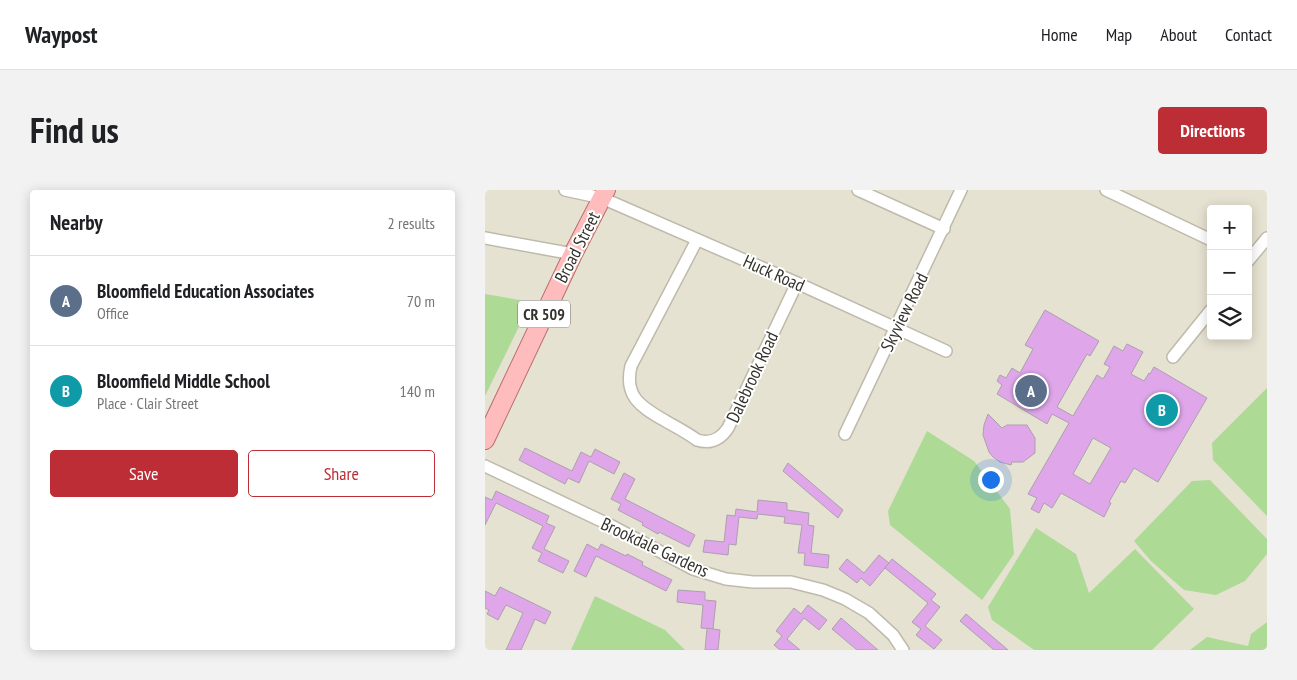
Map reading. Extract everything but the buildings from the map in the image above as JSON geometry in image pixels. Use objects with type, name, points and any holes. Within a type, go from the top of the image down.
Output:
[{"type":"main road","name":"Broad Street","points":[[485,440],[573,254],[604,194]]},
{"type":"street","name":"Huck Road","points":[[565,190],[604,194],[697,240],[946,351]]},
{"type":"street","points":[[858,190],[944,229]]},
{"type":"street","name":"Skyview Road","points":[[845,434],[961,190]]},
{"type":"street","points":[[1106,190],[1207,238]]},
{"type":"street","points":[[485,238],[573,254]]},
{"type":"street","points":[[1252,256],[1267,238]]},
{"type":"street","name":"Dalebrook Road","points":[[697,240],[631,366],[629,382],[633,396],[643,408],[697,440],[711,442],[724,435],[797,283]]},
{"type":"street","points":[[1173,357],[1207,315]]},
{"type":"street","name":"Brookdale Gardens","points":[[485,466],[610,525],[693,569],[726,578],[753,582],[791,582],[823,590],[845,599],[869,613],[893,635],[903,650]]},
{"type":"green space","points":[[485,294],[531,302],[485,396]]},
{"type":"green space","points":[[1267,388],[1267,516],[1213,460],[1212,443]]},
{"type":"green space","points":[[927,431],[974,461],[1010,509],[1014,554],[982,600],[890,525],[888,511]]},
{"type":"green space","points":[[1210,480],[1267,539],[1267,554],[1245,581],[1216,595],[1184,590],[1151,561],[1134,541],[1192,481]]},
{"type":"green space","points":[[1036,528],[1076,554],[1089,593],[1135,549],[1194,609],[1152,650],[1034,650],[992,620],[988,607]]},
{"type":"green space","points":[[595,596],[665,630],[685,650],[571,650]]},
{"type":"green space","points":[[1267,622],[1267,650],[1190,650],[1207,637],[1248,646],[1251,634]]},
{"type":"place","name":"Bloomfield Education Associates","points":[[1031,391]]},
{"type":"place","name":"Bloomfield Middle School","points":[[1162,410]]}]
